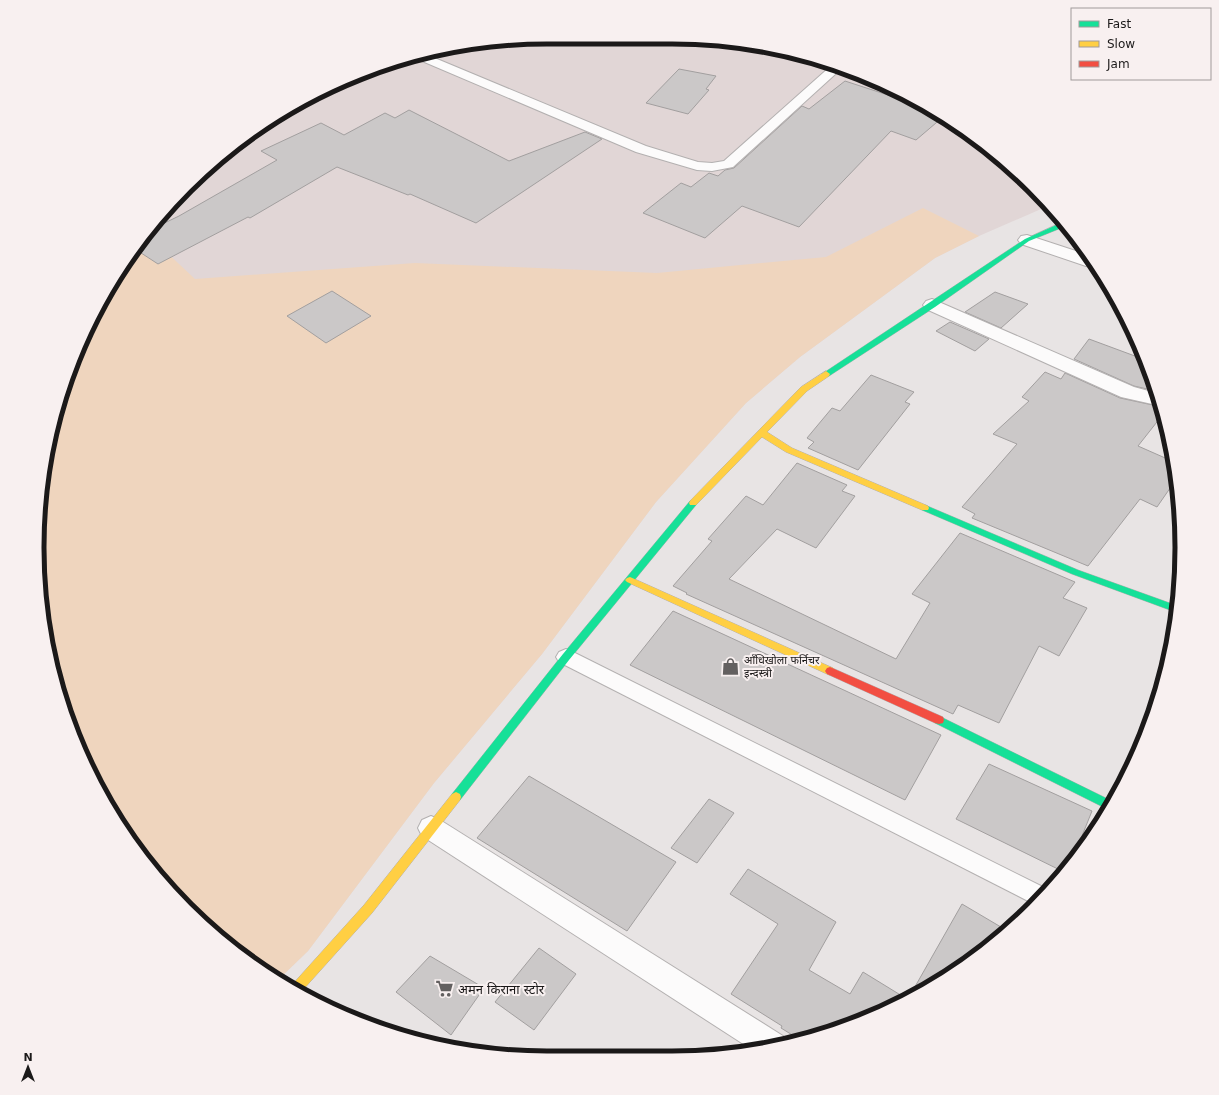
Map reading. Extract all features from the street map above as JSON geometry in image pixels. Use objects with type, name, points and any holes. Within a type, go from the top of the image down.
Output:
[{"type":"street","points":[[299,986],[368,909],[566,657],[689,507],[804,389],[848,358],[932,305],[1027,240],[1059,226]]},
{"type":"street","points":[[1027,240],[1084,259]]},
{"type":"street","points":[[932,305],[1128,392],[1152,398]]},
{"type":"street","points":[[761,432],[796,453],[1075,572],[1171,608]]},
{"type":"street","points":[[630,580],[932,717],[1105,803]]},
{"type":"street","points":[[431,828],[766,1042]]},
{"type":"lane","points":[[427,59],[641,149],[697,166],[712,167],[728,164],[833,71]]},
{"type":"lane","points":[[566,657],[1037,894]]},
{"type":"shaded area","points":[[672,44],[737,48],[770,54],[802,61],[864,82],[923,111],[951,129],[978,148],[1028,191],[1043,208],[979,236],[935,258],[800,357],[746,403],[656,502],[542,654],[434,783],[308,951],[283,975],[241,947],[191,904],[148,854],[111,799],[82,740],[61,678],[48,613],[44,548],[48,482],[61,417],[71,386],[82,355],[111,296],[148,241],[191,191],[241,148],[296,111],[355,82],[417,61],[482,48],[515,45]]},
{"type":"shaded area","points":[[923,208],[979,236],[935,258],[800,357],[746,403],[656,502],[542,654],[434,783],[308,951],[283,975],[241,947],[191,904],[148,854],[129,827],[111,799],[82,740],[61,678],[48,613],[45,580],[45,515],[48,482],[61,417],[82,355],[96,325],[111,296],[151,238],[195,279],[415,263],[657,273],[826,257]]},
{"type":"building","points":[[679,69],[716,76],[706,89],[709,90],[688,114],[646,103]]},
{"type":"building","points":[[845,81],[895,96],[938,121],[916,140],[891,131],[799,227],[742,206],[705,238],[643,213],[681,183],[691,187],[709,173],[718,176],[725,170],[734,168],[802,106],[809,109]]},
{"type":"building","points":[[409,110],[509,161],[585,132],[602,139],[476,223],[410,194],[408,195],[337,167],[250,218],[248,217],[158,264],[140,252],[162,224],[277,160],[261,151],[321,123],[344,135],[385,113],[395,118]]},
{"type":"building","points":[[332,291],[371,316],[326,343],[287,316]]},
{"type":"building","points":[[995,292],[1028,304],[1001,328],[965,312]]},
{"type":"building","points":[[950,322],[989,339],[975,351],[936,331]]},
{"type":"building","points":[[1089,339],[1138,357],[1149,389],[1134,386],[1074,359]]},
{"type":"building","points":[[1045,372],[1061,379],[1065,373],[1120,398],[1154,405],[1159,420],[1138,446],[1167,459],[1171,486],[1157,507],[1140,499],[1088,566],[972,518],[975,514],[962,507],[1017,444],[993,434],[1029,401],[1022,397]]},
{"type":"building","points":[[871,375],[914,392],[905,402],[910,404],[858,470],[808,448],[814,442],[807,438],[832,408],[840,411]]},
{"type":"building","points":[[797,463],[847,485],[842,491],[855,496],[816,548],[777,529],[729,579],[896,659],[930,603],[912,594],[960,533],[1075,582],[1063,598],[1087,608],[1059,656],[1039,646],[999,723],[958,705],[953,714],[686,594],[687,593],[673,586],[712,541],[708,539],[746,496],[763,505]]},
{"type":"building","points":[[673,611],[941,735],[905,800],[630,665]]},
{"type":"building","points":[[989,764],[1092,811],[1080,842],[1058,869],[956,819]]},
{"type":"building","points":[[529,776],[676,862],[627,931],[477,838]]},
{"type":"building","points":[[709,799],[734,813],[697,863],[671,848]]},
{"type":"building","points":[[748,869],[836,922],[809,970],[850,994],[863,972],[901,995],[864,1013],[794,1036],[781,1028],[782,1026],[731,994],[778,924],[730,894]]},
{"type":"building","points":[[962,904],[1001,927],[978,947],[951,966],[914,989]]},
{"type":"building","points":[[539,948],[576,974],[534,1030],[495,1002]]},
{"type":"building","points":[[430,956],[484,988],[451,1035],[396,992]]},
{"type":"traffic: fast","points":[[826,374],[932,305],[1027,240],[1059,226]]},
{"type":"traffic: fast","points":[[456,797],[566,657],[693,503]]},
{"type":"traffic: fast","points":[[925,508],[1075,572],[1171,608]]},
{"type":"traffic: fast","points":[[939,720],[1105,803]]},
{"type":"traffic: slow","points":[[693,503],[804,389],[826,374]]},
{"type":"traffic: slow","points":[[761,432],[789,450],[925,508]]},
{"type":"traffic: slow","points":[[630,580],[830,671]]},
{"type":"traffic: slow","points":[[299,986],[368,909],[456,797]]},
{"type":"traffic: jam","points":[[830,671],[939,720]]},
{"type":"place","name":"आँधिखोला फर्निचर इन्दस्त्री","points":[[731,666]]},
{"type":"place","name":"अमन किराना स्टोर","points":[[445,989]]}]
